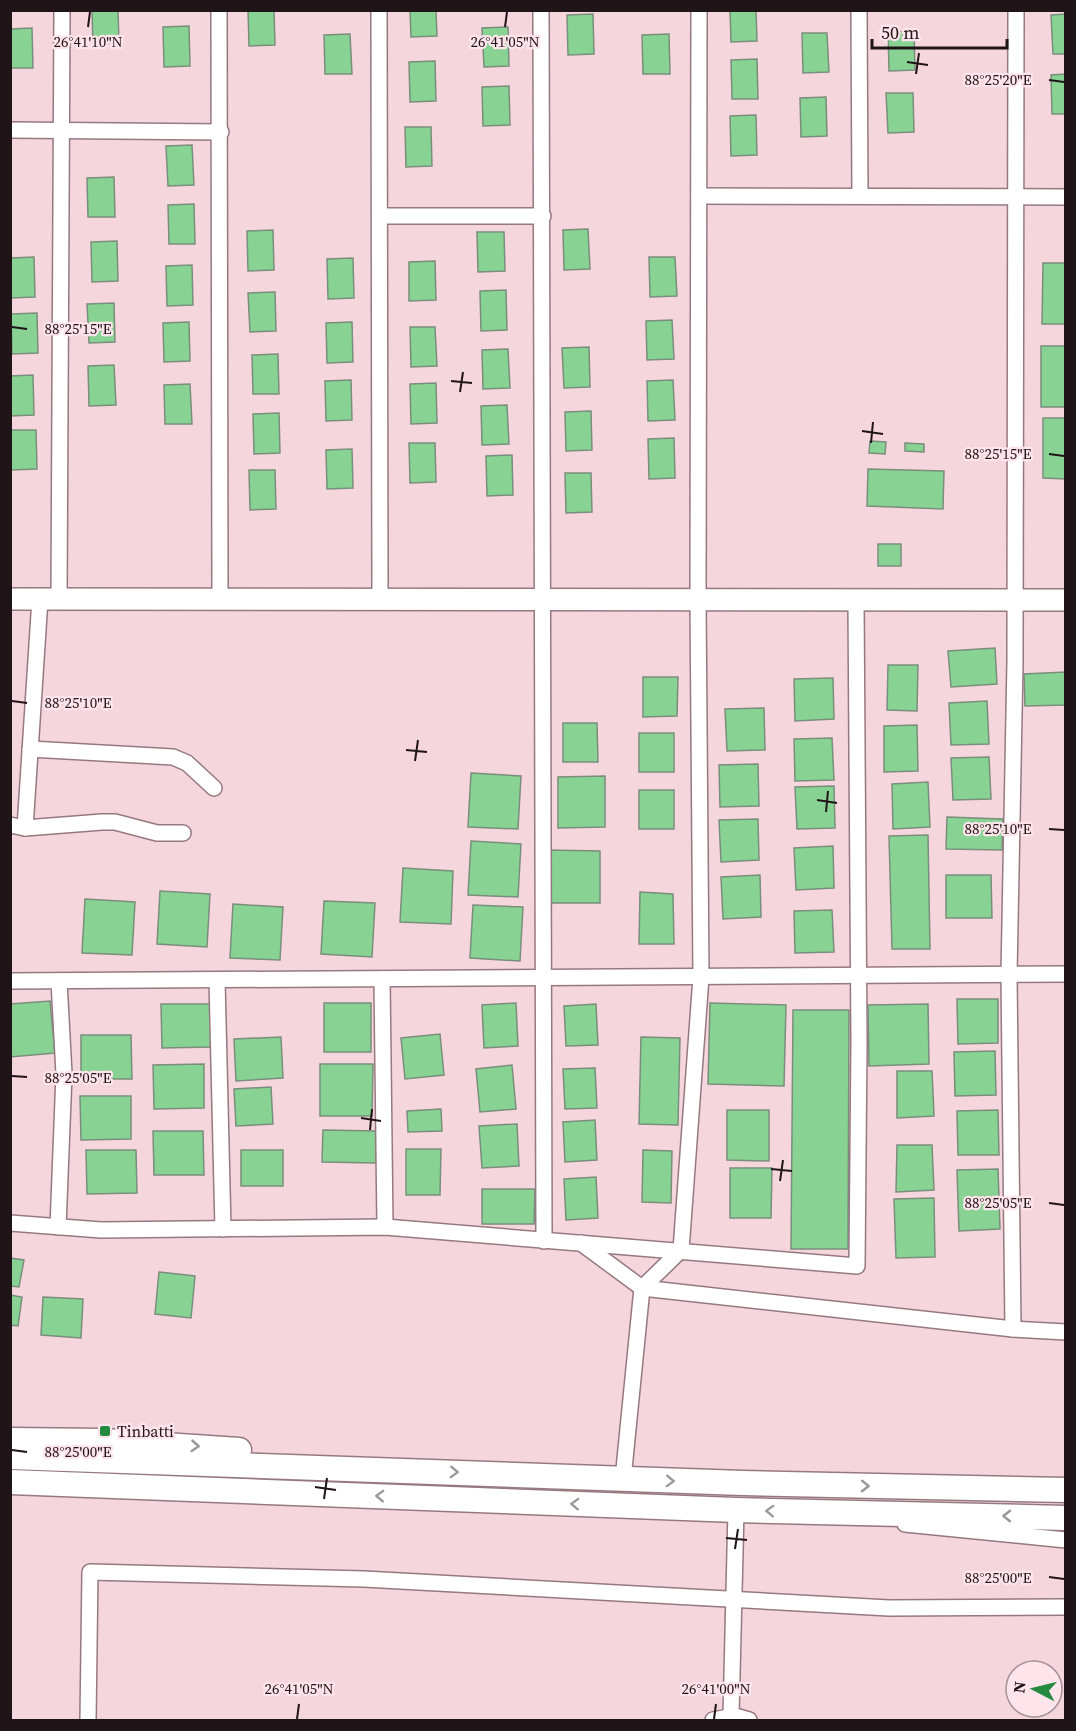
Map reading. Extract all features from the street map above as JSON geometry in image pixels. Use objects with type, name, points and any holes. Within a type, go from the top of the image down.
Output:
[{"type":"main road","points":[[10,599],[1065,600]]},
{"type":"main road","points":[[10,1440],[197,1446],[284,1457],[312,1467]]},
{"type":"main road","points":[[10,1457],[623,1479],[1065,1490]]},
{"type":"main road","points":[[10,1482],[813,1513],[1065,1518]]},
{"type":"street","points":[[62,10],[62,130],[50,599],[18,827],[108,822],[157,833],[183,833]]},
{"type":"street","points":[[219,10],[220,599]]},
{"type":"street","points":[[379,10],[380,600]]},
{"type":"street","points":[[541,10],[544,1241]]},
{"type":"street","points":[[623,1479],[642,1288],[681,1250],[701,976],[698,601],[699,10]]},
{"type":"street","points":[[859,10],[860,195]]},
{"type":"street","points":[[1012,1329],[1009,975],[1015,662],[1013,600],[1016,10]]},
{"type":"street","points":[[10,130],[220,132]]},
{"type":"street","points":[[699,196],[1065,197]]},
{"type":"street","points":[[380,216],[543,216]]},
{"type":"street","points":[[10,1223],[101,1230],[385,1227],[857,1266],[856,601]]},
{"type":"street","points":[[30,748],[173,757],[187,763],[214,788]]},
{"type":"street","points":[[10,981],[1065,974]]},
{"type":"street","points":[[382,979],[385,1227]]},
{"type":"street","points":[[217,980],[223,1229]]},
{"type":"street","points":[[58,1227],[64,1074],[59,981]]},
{"type":"street","points":[[581,1244],[642,1288],[1012,1329],[1065,1332]]},
{"type":"street","points":[[730,1716],[736,1510]]},
{"type":"street","points":[[813,1513],[940,1529],[1065,1540]]},
{"type":"street","points":[[88,1720],[90,1572],[364,1580],[889,1608],[1065,1607]]},
{"type":"street","points":[[713,1720],[730,1716],[749,1720]]},
{"type":"building","points":[[92,10],[118,10],[119,43],[93,44]]},
{"type":"building","points":[[248,10],[274,10],[275,45],[249,46]]},
{"type":"building","points":[[410,10],[436,10],[437,36],[411,37]]},
{"type":"building","points":[[730,10],[756,10],[757,41],[731,42]]},
{"type":"building","points":[[593,14],[594,54],[568,55],[567,15]]},
{"type":"building","points":[[1066,14],[1066,54],[1053,54],[1051,15]]},
{"type":"building","points":[[189,26],[190,66],[164,67],[163,27]]},
{"type":"building","points":[[508,27],[509,66],[484,67],[482,28]]},
{"type":"building","points":[[32,28],[33,68],[10,68],[10,29]]},
{"type":"building","points":[[914,31],[915,70],[889,71],[888,32]]},
{"type":"building","points":[[802,33],[827,33],[829,72],[803,73]]},
{"type":"building","points":[[350,34],[352,74],[325,74],[324,35]]},
{"type":"building","points":[[669,34],[670,74],[643,74],[642,35]]},
{"type":"building","points":[[757,59],[758,99],[732,99],[731,60]]},
{"type":"building","points":[[435,61],[436,101],[410,102],[409,62]]},
{"type":"building","points":[[1066,74],[1066,114],[1052,114],[1051,75]]},
{"type":"building","points":[[509,86],[510,125],[483,126],[482,87]]},
{"type":"building","points":[[886,93],[913,93],[914,132],[888,133]]},
{"type":"building","points":[[826,97],[827,136],[801,137],[800,98]]},
{"type":"building","points":[[756,115],[757,155],[731,156],[730,116]]},
{"type":"building","points":[[405,127],[431,127],[432,166],[406,167]]},
{"type":"building","points":[[192,145],[194,185],[168,186],[166,146]]},
{"type":"building","points":[[114,177],[115,217],[88,217],[87,178]]},
{"type":"building","points":[[194,204],[195,244],[169,244],[168,205]]},
{"type":"building","points":[[588,229],[590,269],[564,270],[563,230]]},
{"type":"building","points":[[273,230],[274,270],[248,271],[247,231]]},
{"type":"building","points":[[477,232],[504,232],[505,271],[478,272]]},
{"type":"building","points":[[117,241],[118,281],[92,282],[91,242]]},
{"type":"building","points":[[34,257],[35,297],[10,298],[10,258]]},
{"type":"building","points":[[649,257],[675,257],[677,296],[650,297]]},
{"type":"building","points":[[353,258],[354,298],[328,299],[327,259]]},
{"type":"building","points":[[435,261],[436,300],[409,301],[409,262]]},
{"type":"building","points":[[1043,263],[1066,263],[1066,324],[1042,324]]},
{"type":"building","points":[[192,265],[193,305],[167,306],[166,266]]},
{"type":"building","points":[[506,290],[507,330],[481,331],[480,291]]},
{"type":"building","points":[[275,292],[276,331],[250,332],[248,293]]},
{"type":"building","points":[[114,303],[115,342],[89,343],[87,304]]},
{"type":"building","points":[[37,313],[38,353],[12,354],[11,314]]},
{"type":"building","points":[[672,320],[674,359],[647,360],[646,321]]},
{"type":"building","points":[[189,322],[190,361],[164,362],[163,323]]},
{"type":"building","points":[[352,322],[353,362],[327,363],[326,323]]},
{"type":"building","points":[[410,327],[435,327],[437,366],[411,367]]},
{"type":"building","points":[[1041,346],[1066,346],[1066,407],[1041,407]]},
{"type":"building","points":[[589,347],[590,387],[564,388],[562,348]]},
{"type":"building","points":[[508,349],[510,388],[483,389],[482,350]]},
{"type":"building","points":[[278,354],[279,394],[253,394],[252,355]]},
{"type":"building","points":[[114,365],[116,405],[89,406],[88,366]]},
{"type":"building","points":[[33,375],[34,415],[10,416],[10,376]]},
{"type":"building","points":[[351,380],[352,420],[326,421],[325,381]]},
{"type":"building","points":[[673,380],[675,420],[648,421],[647,381]]},
{"type":"building","points":[[436,383],[437,423],[411,424],[410,384]]},
{"type":"building","points":[[190,384],[192,424],[165,424],[164,385]]},
{"type":"building","points":[[507,405],[509,444],[482,445],[481,406]]},
{"type":"building","points":[[591,411],[592,450],[566,451],[565,412]]},
{"type":"building","points":[[279,413],[280,453],[254,454],[253,414]]},
{"type":"building","points":[[1043,418],[1066,418],[1066,479],[1043,478]]},
{"type":"building","points":[[10,430],[36,430],[37,469],[11,470]]},
{"type":"building","points":[[674,438],[675,478],[649,479],[648,439]]},
{"type":"building","points":[[870,441],[886,442],[885,454],[869,453]]},
{"type":"building","points":[[409,443],[435,443],[436,482],[410,483]]},
{"type":"building","points":[[905,443],[924,444],[924,452],[905,451]]},
{"type":"building","points":[[352,449],[353,488],[327,489],[326,450]]},
{"type":"building","points":[[512,455],[513,495],[487,496],[486,456]]},
{"type":"building","points":[[868,469],[944,471],[943,509],[867,506]]},
{"type":"building","points":[[249,470],[275,470],[276,509],[250,510]]},
{"type":"building","points":[[565,473],[591,473],[592,512],[566,513]]},
{"type":"building","points":[[878,544],[901,544],[901,566],[878,566]]},
{"type":"building","points":[[995,648],[997,684],[951,687],[948,651]]},
{"type":"building","points":[[888,665],[918,665],[917,711],[887,710]]},
{"type":"building","points":[[1066,672],[1066,705],[1025,706],[1024,674]]},
{"type":"building","points":[[643,677],[678,677],[677,716],[643,717]]},
{"type":"building","points":[[833,678],[834,719],[795,721],[794,679]]},
{"type":"building","points":[[987,701],[989,744],[951,745],[949,703]]},
{"type":"building","points":[[764,708],[765,750],[727,751],[725,709]]},
{"type":"building","points":[[563,723],[597,723],[598,762],[563,762]]},
{"type":"building","points":[[917,725],[918,771],[884,772],[884,726]]},
{"type":"building","points":[[639,733],[674,733],[674,772],[639,772]]},
{"type":"building","points":[[832,738],[834,780],[795,781],[794,739]]},
{"type":"building","points":[[989,757],[991,799],[953,800],[951,758]]},
{"type":"building","points":[[758,764],[759,806],[720,807],[719,765]]},
{"type":"building","points":[[471,773],[521,776],[518,829],[468,827]]},
{"type":"building","points":[[605,776],[605,827],[558,828],[558,777]]},
{"type":"building","points":[[928,782],[930,827],[893,829],[892,784]]},
{"type":"building","points":[[834,786],[835,828],[797,829],[795,787]]},
{"type":"building","points":[[639,790],[674,790],[674,829],[639,829]]},
{"type":"building","points":[[947,817],[1003,819],[1002,850],[946,849]]},
{"type":"building","points":[[758,819],[759,860],[721,862],[719,820]]},
{"type":"building","points":[[928,835],[930,949],[892,949],[889,836]]},
{"type":"building","points":[[471,841],[521,844],[518,897],[468,895]]},
{"type":"building","points":[[833,846],[834,888],[796,890],[794,848]]},
{"type":"building","points":[[547,850],[600,851],[600,903],[547,903]]},
{"type":"building","points":[[403,868],[453,871],[451,924],[400,922]]},
{"type":"building","points":[[760,875],[761,917],[723,919],[721,877]]},
{"type":"building","points":[[946,875],[991,875],[992,918],[946,918]]},
{"type":"building","points":[[160,891],[210,894],[207,947],[157,944]]},
{"type":"building","points":[[640,892],[673,894],[674,944],[639,944]]},
{"type":"building","points":[[85,899],[135,902],[132,955],[82,953]]},
{"type":"building","points":[[324,901],[375,903],[372,957],[321,954]]},
{"type":"building","points":[[233,904],[283,907],[280,960],[230,958]]},
{"type":"building","points":[[473,905],[523,907],[520,961],[470,958]]},
{"type":"building","points":[[832,910],[834,952],[795,953],[794,911]]},
{"type":"building","points":[[957,999],[998,999],[998,1043],[958,1044]]},
{"type":"building","points":[[50,1001],[55,1053],[10,1057],[10,1004]]},
{"type":"building","points":[[324,1003],[371,1003],[371,1052],[324,1052]]},
{"type":"building","points":[[516,1003],[518,1046],[484,1048],[482,1005]]},
{"type":"building","points":[[710,1003],[786,1005],[784,1086],[708,1084]]},
{"type":"building","points":[[161,1004],[212,1004],[212,1047],[162,1048]]},
{"type":"building","points":[[596,1004],[598,1045],[566,1046],[564,1006]]},
{"type":"building","points":[[928,1004],[929,1064],[869,1066],[868,1005]]},
{"type":"building","points":[[793,1010],[849,1010],[848,1249],[791,1249]]},
{"type":"building","points":[[440,1034],[444,1075],[405,1079],[401,1038]]},
{"type":"building","points":[[81,1035],[131,1035],[132,1079],[81,1079]]},
{"type":"building","points":[[281,1037],[283,1078],[236,1081],[234,1039]]},
{"type":"building","points":[[641,1037],[680,1038],[678,1125],[639,1124]]},
{"type":"building","points":[[995,1051],[996,1095],[955,1096],[954,1052]]},
{"type":"building","points":[[204,1064],[204,1108],[154,1109],[153,1065]]},
{"type":"building","points":[[320,1064],[373,1064],[372,1116],[320,1116]]},
{"type":"building","points":[[512,1065],[516,1109],[480,1112],[476,1069]]},
{"type":"building","points":[[595,1068],[597,1108],[565,1109],[563,1069]]},
{"type":"building","points":[[897,1071],[932,1071],[934,1116],[897,1118]]},
{"type":"building","points":[[271,1087],[273,1124],[236,1126],[234,1089]]},
{"type":"building","points":[[80,1096],[131,1096],[131,1139],[81,1140]]},
{"type":"building","points":[[441,1109],[442,1131],[408,1132],[407,1111]]},
{"type":"building","points":[[727,1110],[769,1110],[769,1161],[727,1160]]},
{"type":"building","points":[[998,1110],[999,1155],[958,1155],[957,1111]]},
{"type":"building","points":[[595,1120],[597,1160],[565,1162],[563,1122]]},
{"type":"building","points":[[517,1124],[519,1166],[482,1168],[479,1126]]},
{"type":"building","points":[[323,1130],[377,1131],[376,1163],[322,1162]]},
{"type":"building","points":[[153,1131],[203,1131],[204,1175],[154,1175]]},
{"type":"building","points":[[897,1145],[932,1145],[934,1190],[896,1192]]},
{"type":"building","points":[[406,1149],[441,1149],[440,1195],[406,1195]]},
{"type":"building","points":[[86,1150],[136,1150],[137,1193],[87,1194]]},
{"type":"building","points":[[241,1150],[283,1150],[283,1186],[241,1186]]},
{"type":"building","points":[[643,1150],[672,1151],[671,1203],[642,1202]]},
{"type":"building","points":[[730,1168],[772,1168],[771,1218],[730,1218]]},
{"type":"building","points":[[998,1169],[1000,1229],[959,1231],[957,1170]]},
{"type":"building","points":[[596,1177],[598,1218],[566,1220],[564,1179]]},
{"type":"building","points":[[482,1189],[535,1189],[534,1224],[482,1224]]},
{"type":"building","points":[[934,1198],[935,1257],[896,1258],[894,1199]]},
{"type":"building","points":[[10,1258],[24,1260],[19,1287],[10,1286]]},
{"type":"building","points":[[159,1272],[195,1276],[191,1318],[155,1314]]},
{"type":"building","points":[[10,1295],[22,1297],[18,1326],[10,1325]]},
{"type":"building","points":[[43,1297],[83,1299],[81,1338],[41,1335]]},
{"type":"place","name":"Tinbatti","points":[[105,1431]]}]
